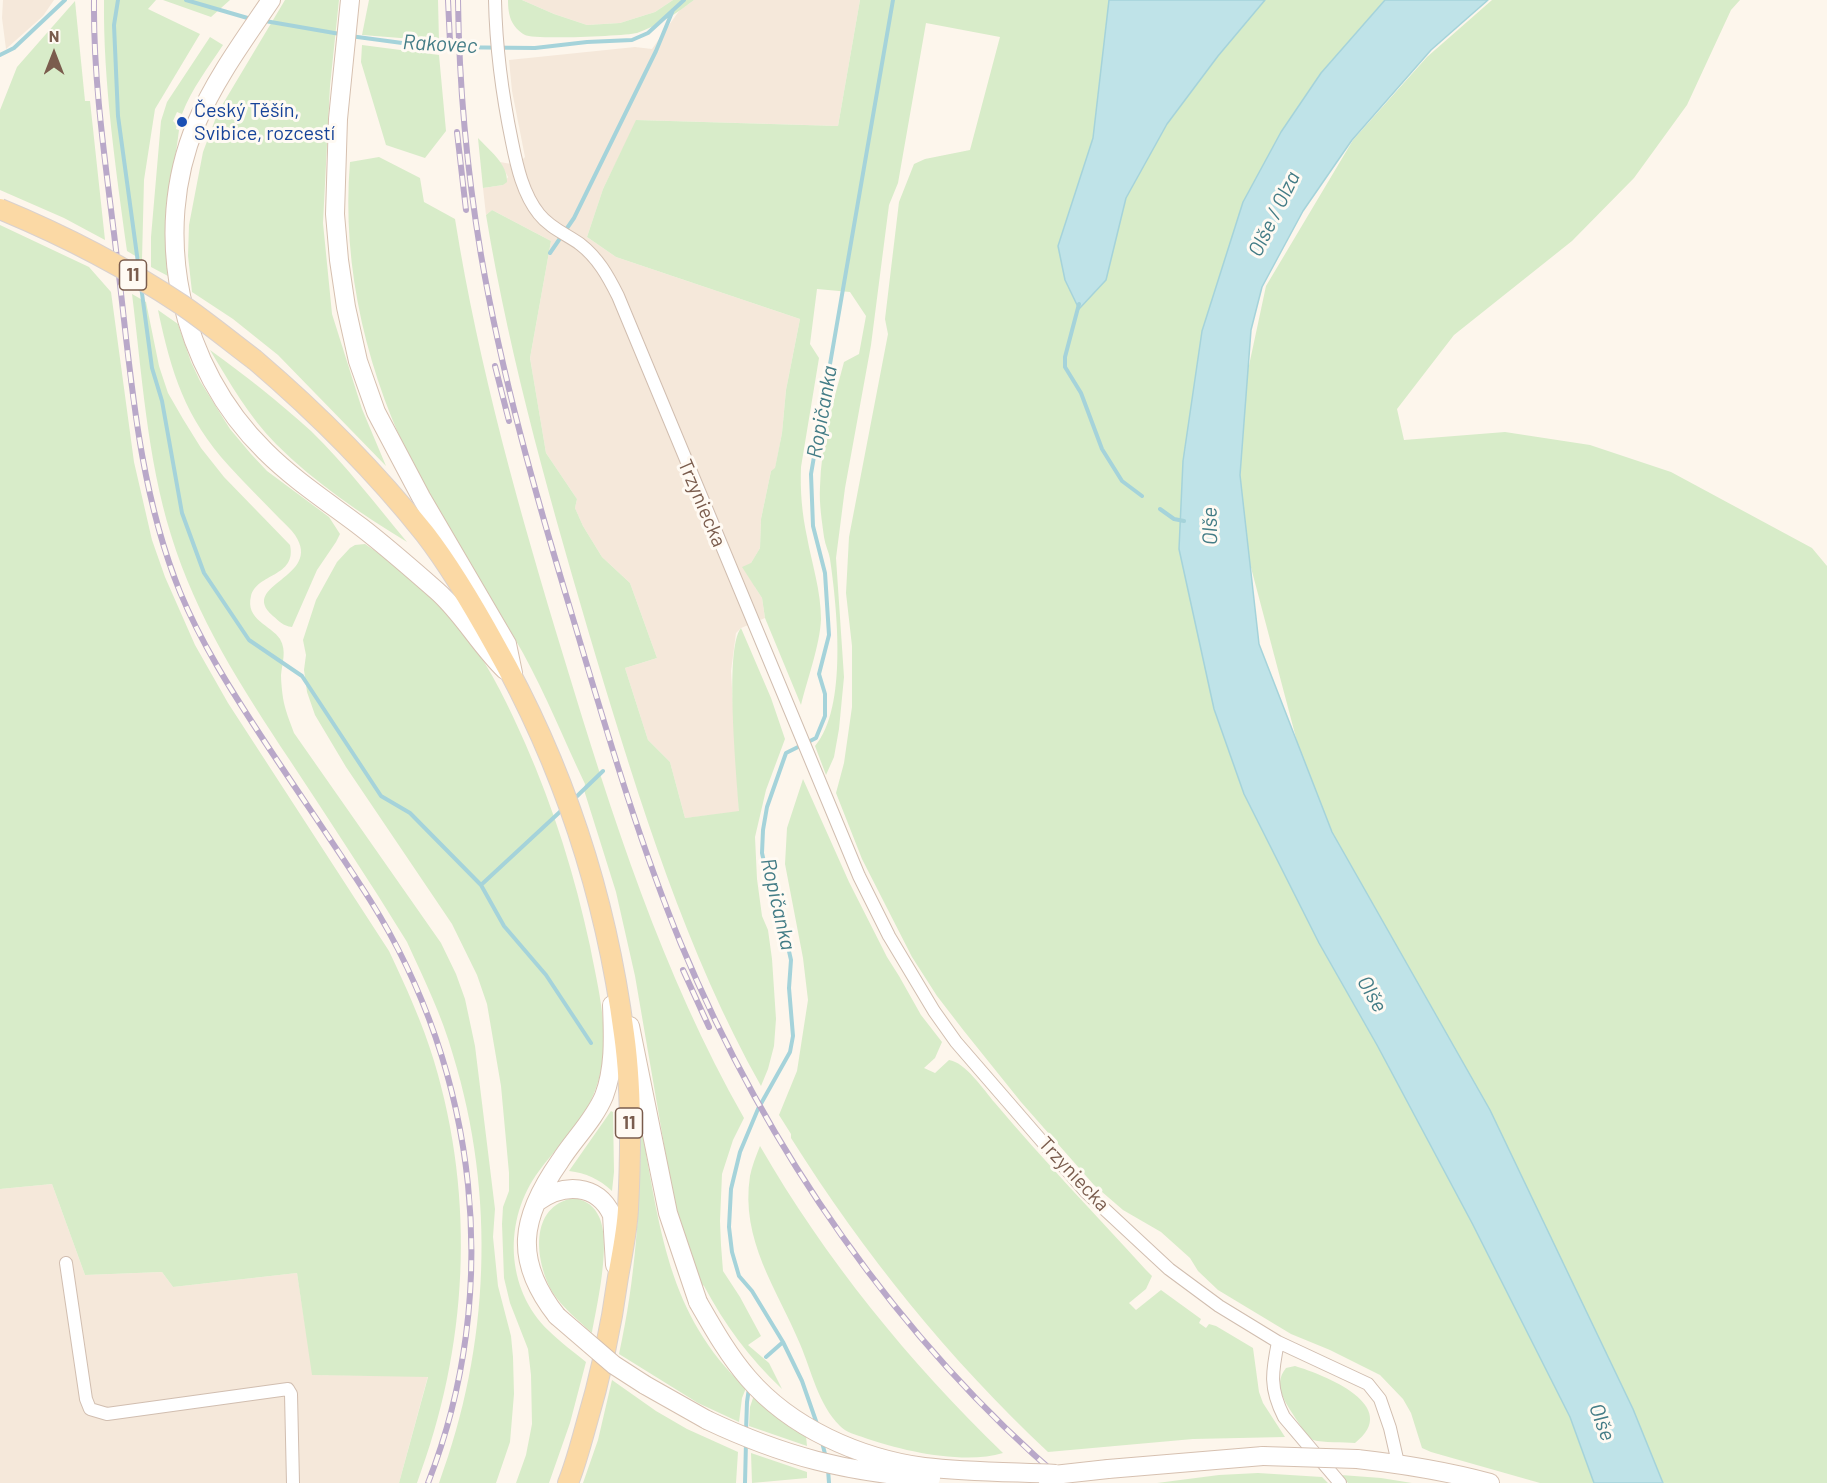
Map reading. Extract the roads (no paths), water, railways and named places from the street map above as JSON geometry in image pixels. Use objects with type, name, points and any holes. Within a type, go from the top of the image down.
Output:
[{"type":"main road","points":[[269,4],[217,81],[196,124],[186,152],[180,180],[175,217],[177,267],[184,308],[196,348],[231,412],[264,450],[316,496],[389,549],[440,594],[489,654],[514,678]]},
{"type":"main road","points":[[349,9],[338,119],[336,214],[339,260],[346,307],[358,361],[376,412],[386,431],[421,497],[507,644],[514,678]]},
{"type":"main road","name":"11","points":[[0,208],[71,241],[182,305],[255,360],[336,434],[382,483],[426,536],[471,601],[514,678],[551,757],[579,831],[611,955],[625,1036],[628,1105],[628,1212],[616,1291],[602,1364],[568,1483]]},
{"type":"main road","points":[[611,955],[612,1057],[604,1096],[559,1162],[537,1202],[528,1230],[528,1258],[537,1287],[557,1316],[592,1347],[645,1385],[707,1420],[774,1449],[856,1470],[888,1474],[958,1480],[1056,1474]]},
{"type":"main road","points":[[611,955],[633,1034],[668,1213],[698,1302],[731,1357],[749,1380],[785,1413],[822,1435],[858,1450],[924,1467],[1056,1474]]},
{"type":"main road","points":[[537,1202],[558,1191],[576,1188],[592,1192],[604,1202],[612,1215],[616,1291]]},
{"type":"main road","points":[[987,1483],[1188,1461],[1263,1456],[1357,1459],[1398,1463],[1454,1473],[1490,1483]]},
{"type":"street","name":"Trzyniecka","points":[[495,0],[497,60],[504,104],[517,165],[530,200],[540,216],[593,256],[606,272],[618,296],[859,876],[889,936],[934,1011],[956,1042],[1086,1191],[1169,1269],[1219,1306],[1278,1342],[1368,1384],[1380,1399],[1398,1463]]},
{"type":"street","points":[[66,1263],[86,1399],[90,1408],[107,1414],[288,1389],[291,1394],[293,1483]]},
{"type":"street","points":[[1278,1342],[1272,1381],[1278,1405],[1291,1426],[1340,1483]]},
{"type":"water","points":[[1109,0],[1265,0],[1218,56],[1167,124],[1126,198],[1106,280],[1079,309],[1065,280],[1058,246],[1093,138]]},
{"type":"water","points":[[1385,0],[1488,0],[1431,50],[1352,140],[1303,211],[1262,287],[1251,330],[1240,475],[1259,644],[1332,832],[1490,1110],[1633,1409],[1663,1483],[1594,1483],[1570,1417],[1472,1223],[1377,1045],[1319,943],[1244,794],[1214,709],[1179,549],[1183,461],[1202,331],[1243,202],[1281,132],[1321,73]]},
{"type":"waterway","name":"Rakovec","points":[[0,55],[14,48],[65,0]]},
{"type":"waterway","points":[[118,0],[114,25],[118,116],[139,270]]},
{"type":"waterway","name":"Rakovec","points":[[186,0],[251,19]]},
{"type":"waterway","name":"Rakovec","points":[[350,36],[432,47],[535,48],[632,40],[648,33],[684,0]]},
{"type":"waterway","name":"Ropičanka","points":[[817,1424],[802,1381],[783,1342],[752,1291],[739,1276],[732,1252],[729,1227],[731,1189],[740,1152],[758,1109],[790,1052],[793,1036],[789,988],[791,960],[762,853],[763,830],[767,807],[786,753],[816,738],[825,716],[825,694],[819,674],[829,635],[825,573],[813,526],[811,474],[893,0]]},
{"type":"waterway","points":[[550,253],[574,218],[656,51],[673,10]]},
{"type":"waterway","name":"Rakovec","points":[[265,21],[340,34]]},
{"type":"waterway","points":[[141,286],[152,368],[162,401],[182,513],[204,573],[249,640],[302,676],[381,796],[410,813],[481,885],[504,926],[546,975],[591,1043]]},
{"type":"waterway","points":[[1079,304],[1065,357],[1065,367],[1081,393],[1102,449],[1122,481],[1142,496]]},
{"type":"waterway","points":[[1160,509],[1174,519],[1184,521]]},
{"type":"waterway","points":[[573,800],[603,771]]},
{"type":"waterway","points":[[481,885],[563,809]]},
{"type":"waterway","points":[[766,1357],[783,1342]]},
{"type":"waterway","points":[[746,1431],[749,1388]]},
{"type":"waterway","points":[[745,1483],[746,1442]]},
{"type":"waterway","name":"Ropičanka","points":[[822,1442],[826,1458]]},
{"type":"waterway","name":"Ropičanka","points":[[828,1469],[829,1483]]},
{"type":"railway","points":[[94,0],[99,100],[132,390],[145,472],[166,553],[188,611],[217,666],[370,900],[407,967],[436,1037],[456,1110],[468,1185],[471,1260],[466,1336],[452,1410],[428,1483]]},
{"type":"railway","points":[[448,0],[450,42]]},
{"type":"railway","points":[[458,0],[462,96],[472,192],[489,301],[499,346],[546,526],[609,739],[650,863],[681,944],[715,1020],[753,1094],[796,1166],[842,1236],[892,1303],[946,1367],[1004,1427],[1066,1483]]},
{"type":"railway","points":[[457,132],[466,210]]},
{"type":"railway","points":[[495,366],[509,421]]},
{"type":"railway","points":[[683,970],[709,1027]]},
{"type":"place","name":"Český Těšín, Svibice, rozcestí","points":[[182,122]]},
{"type":"water label","name":"Olše / Olza","points":[[1274,214]]},
{"type":"water label","name":"Olše","points":[[1210,526]]},
{"type":"water label","name":"Olše","points":[[1372,994]]},
{"type":"water label","name":"Olše","points":[[1602,1422]]}]
